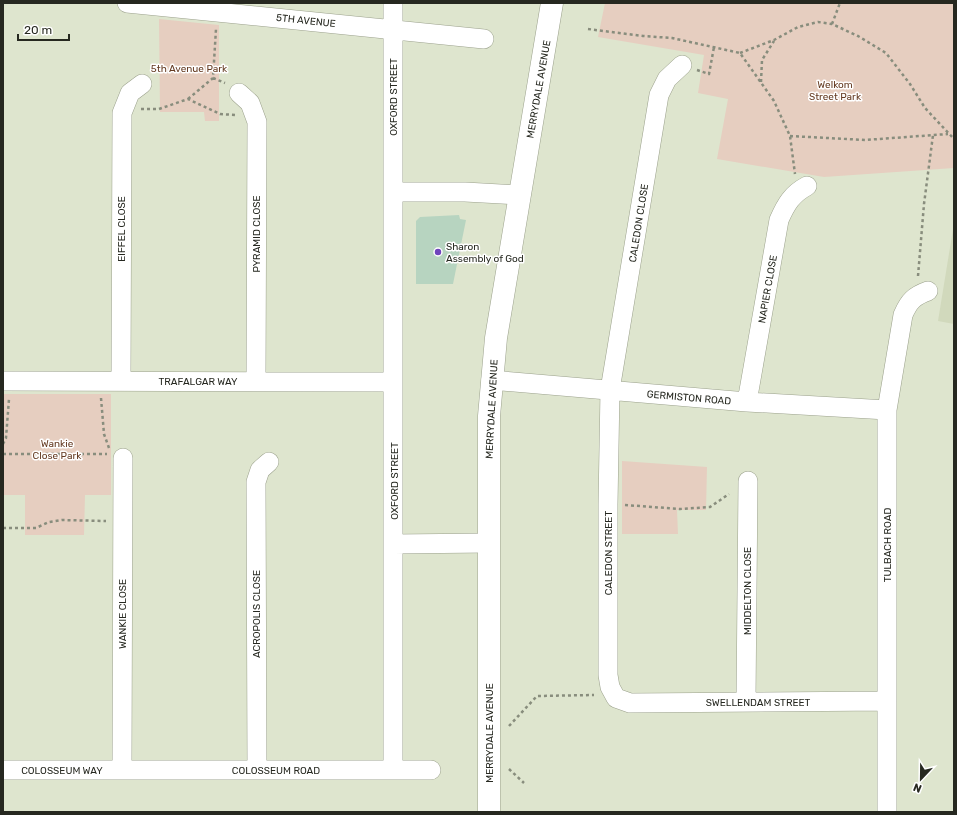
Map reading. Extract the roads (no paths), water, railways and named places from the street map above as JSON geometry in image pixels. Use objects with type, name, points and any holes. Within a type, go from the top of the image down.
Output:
[{"type":"street","name":"5TH AVENUE","points":[[127,3],[484,39]]},
{"type":"street","name":"OXFORD STREET","points":[[393,3],[393,770]]},
{"type":"street","name":"MERRYDALE AVENUE","points":[[489,812],[489,416],[491,380],[496,338],[553,6]]},
{"type":"street","name":"CALEDON CLOSE","points":[[610,390],[659,95],[667,79],[682,65]]},
{"type":"street","name":"EIFFEL CLOSE","points":[[122,381],[121,118],[128,97],[142,84]]},
{"type":"street","name":"PYRAMID CLOSE","points":[[239,93],[250,103],[257,122],[256,381]]},
{"type":"street","name":"NAPIER CLOSE","points":[[747,402],[779,220],[790,198],[802,189]]},
{"type":"street","points":[[393,192],[466,192],[520,195]]},
{"type":"street","name":"TULBACH ROAD","points":[[887,812],[887,410],[903,315],[909,302],[922,293]]},
{"type":"street","name":"GERMISTON ROAD","points":[[491,380],[747,402],[887,410]]},
{"type":"street","name":"TRAFALGAR WAY","points":[[6,387],[122,381],[393,382]]},
{"type":"street","name":"CALEDON STREET","points":[[610,390],[608,504],[608,676],[613,694],[620,700],[630,703]]},
{"type":"street","name":"WANKIE CLOSE","points":[[122,770],[123,458]]},
{"type":"street","name":"ACROPOLIS CLOSE","points":[[256,770],[256,482],[260,470],[269,462]]},
{"type":"street","name":"MIDDELTON CLOSE","points":[[746,701],[748,481]]},
{"type":"street","points":[[394,544],[489,543]]},
{"type":"street","name":"SWELLENDAM STREET","points":[[630,703],[887,701]]},
{"type":"street","name":"COLOSSEUM WAY","points":[[3,770],[122,770]]},
{"type":"street","name":"COLOSSEUM ROAD","points":[[122,770],[431,770]]},
{"type":"place","name":"Sharon Assembly of God","points":[[438,252]]},
{"type":"park label","name":"5th Avenue Park","points":[[189,68]]},
{"type":"park label","name":"Welkom Street Park","points":[[835,90]]},
{"type":"park label","name":"Wankie Close Park","points":[[57,448]]}]
